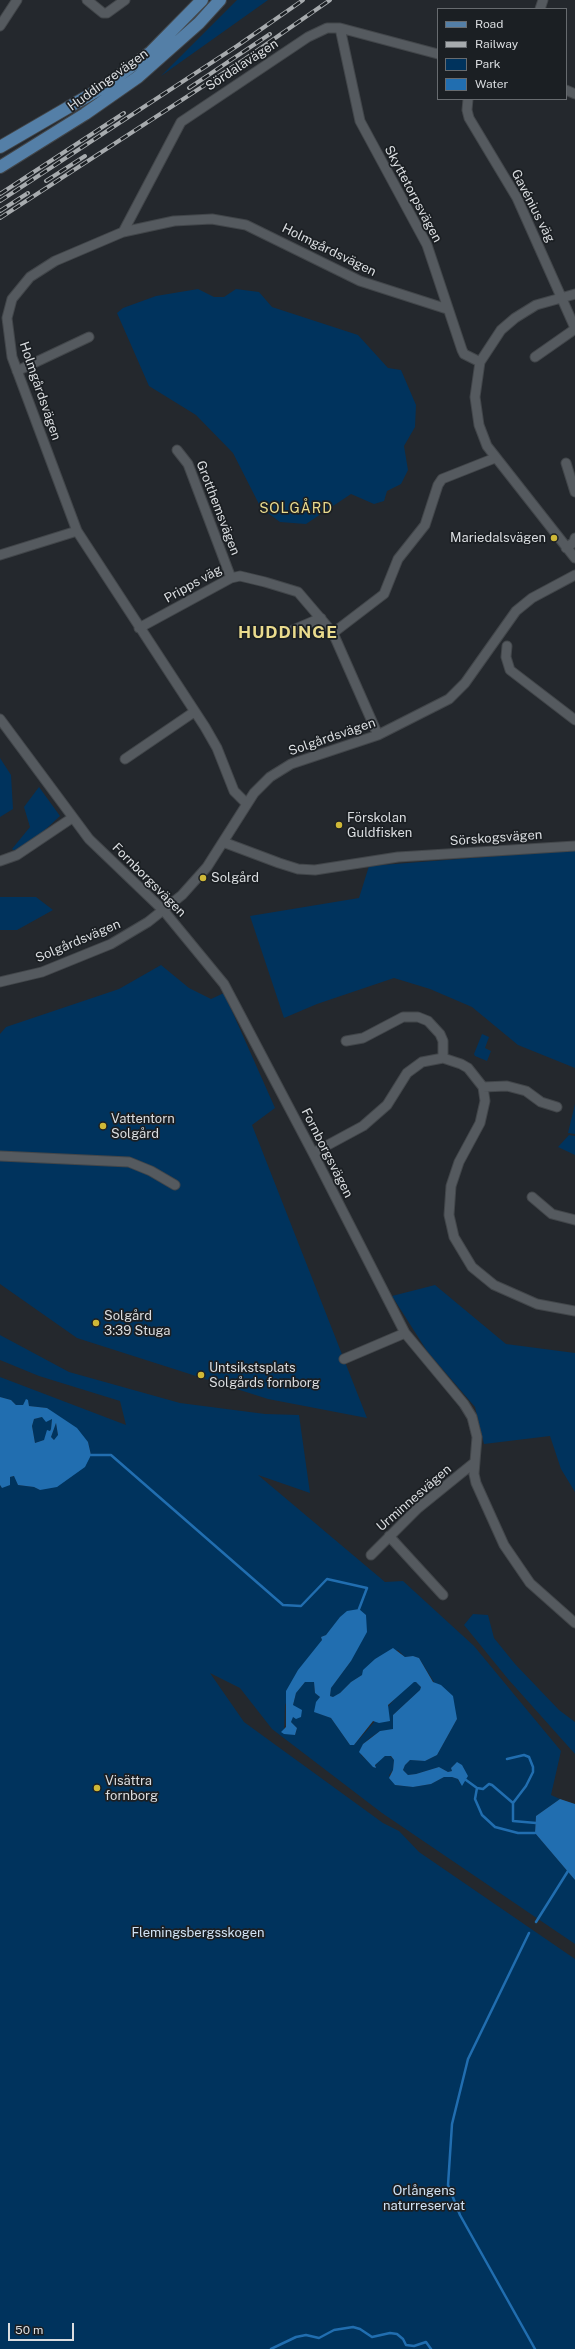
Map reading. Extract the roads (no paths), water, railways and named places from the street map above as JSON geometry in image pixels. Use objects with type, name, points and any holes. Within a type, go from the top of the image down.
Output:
[{"type":"main road","name":"Huddingevägen","points":[[0,147],[105,86],[151,52],[202,0]]},
{"type":"main road","name":"Huddingevägen","points":[[0,167],[84,114],[138,77],[199,23],[220,0]]},
{"type":"street","points":[[0,26],[17,0]]},
{"type":"street","points":[[87,0],[102,12],[107,13],[126,0]]},
{"type":"street","name":"Sördalavägen","points":[[123,232],[180,122],[308,37],[327,28],[340,28],[437,54]]},
{"type":"street","name":"Skyttetorpsvägen","points":[[340,28],[360,121],[427,245],[435,264],[447,308],[462,350],[464,354],[480,362]]},
{"type":"street","name":"Gavénius väg","points":[[468,100],[467,110],[469,118],[517,198],[575,328]]},
{"type":"street","name":"Holmgårdsvägen","points":[[246,804],[234,792],[217,748],[77,530],[9,346],[7,318],[9,306],[16,291],[30,277],[55,261],[123,232],[195,218],[235,222],[260,231],[360,281],[447,308]]},
{"type":"street","points":[[575,294],[536,305],[515,318],[494,338],[480,362],[476,387],[476,407],[483,437],[495,458],[575,558]]},
{"type":"street","points":[[536,357],[575,328]]},
{"type":"street","points":[[17,371],[89,337]]},
{"type":"street","name":"Grotthemsvägen","points":[[176,450],[188,464],[231,578]]},
{"type":"street","points":[[332,633],[384,594],[398,559],[425,526],[438,485],[442,479],[495,458]]},
{"type":"street","points":[[566,463],[575,492]]},
{"type":"street","points":[[0,555],[77,530]]},
{"type":"street","points":[[566,548],[574,542],[575,538]]},
{"type":"street","name":"Solgårdsvägen","points":[[0,982],[42,972],[111,944],[164,911],[182,895],[207,867],[246,804],[262,784],[283,768],[378,735],[448,699],[465,683],[516,611],[532,598],[575,575]]},
{"type":"street","name":"Pripps väg","points":[[139,628],[231,578],[240,576],[298,592],[332,633],[378,735]]},
{"type":"street","points":[[293,630],[321,618]]},
{"type":"street","points":[[507,646],[507,664],[510,670],[575,720]]},
{"type":"street","points":[[125,759],[194,712]]},
{"type":"street","name":"Fornborgsvägen","points":[[0,719],[89,839],[164,911],[224,984],[313,1153],[405,1333],[464,1404],[472,1417],[477,1437],[476,1483],[511,1558],[530,1583],[575,1623]]},
{"type":"street","points":[[0,861],[17,855],[72,818]]},
{"type":"street","name":"Sörskogsvägen","points":[[223,842],[298,869],[315,870],[418,856],[575,846]]},
{"type":"street","points":[[346,1041],[363,1038],[403,1017],[418,1017],[428,1021],[440,1034],[443,1041],[443,1058]]},
{"type":"street","points":[[313,1153],[363,1126],[387,1105],[407,1074],[422,1062],[443,1058],[468,1068],[483,1087],[485,1102],[480,1123],[459,1162],[451,1186],[449,1215],[454,1237],[472,1267],[494,1285],[537,1304],[575,1311]]},
{"type":"street","points":[[483,1087],[507,1086],[526,1091],[541,1102],[557,1107]]},
{"type":"street","points":[[0,1156],[129,1162],[151,1171],[175,1185]]},
{"type":"street","points":[[532,1197],[552,1214],[575,1220]]},
{"type":"street","points":[[344,1359],[405,1333]]},
{"type":"street","name":"Urminnesvägen","points":[[371,1555],[417,1509],[476,1462]]},
{"type":"street","points":[[389,1536],[443,1595]]},
{"type":"water","points":[[0,1397],[11,1400],[16,1405],[23,1405],[26,1399],[28,1400],[29,1406],[47,1408],[77,1428],[88,1442],[91,1455],[85,1467],[57,1487],[40,1490],[34,1487],[18,1485],[14,1476],[10,1477],[10,1485],[2,1488],[0,1485]],"holes":[[[42,1417],[46,1422],[52,1419],[51,1429],[50,1431],[47,1430],[44,1440],[35,1443],[32,1426],[34,1419]],[[56,1423],[58,1435],[54,1440],[51,1437]]]},
{"type":"water","points":[[359,1609],[366,1615],[367,1632],[351,1661],[331,1688],[330,1696],[333,1697],[340,1693],[351,1682],[362,1675],[363,1670],[375,1659],[393,1648],[405,1657],[413,1656],[419,1658],[433,1682],[441,1685],[453,1696],[457,1719],[437,1755],[425,1761],[410,1760],[405,1765],[403,1770],[408,1775],[439,1767],[448,1772],[452,1771],[451,1768],[457,1762],[462,1765],[468,1776],[462,1786],[458,1779],[452,1777],[444,1777],[431,1784],[413,1787],[395,1785],[389,1778],[393,1770],[394,1760],[391,1756],[385,1756],[375,1765],[376,1768],[373,1767],[359,1752],[363,1744],[380,1731],[393,1729],[393,1715],[420,1690],[421,1687],[416,1682],[414,1682],[388,1705],[390,1721],[379,1723],[373,1721],[354,1745],[350,1745],[331,1718],[314,1712],[316,1702],[320,1697],[315,1693],[314,1682],[305,1682],[296,1693],[293,1705],[302,1710],[301,1717],[296,1719],[293,1717],[291,1722],[297,1728],[295,1735],[284,1734],[281,1732],[286,1727],[286,1691],[298,1670],[322,1640],[321,1637],[326,1635],[340,1617],[347,1611]]},
{"type":"water","points":[[560,1799],[575,1804],[575,1880],[535,1833],[536,1816]]},
{"type":"waterway","points":[[91,1455],[111,1455],[283,1605],[301,1606],[327,1579],[367,1588],[359,1609]]},
{"type":"waterway","points":[[507,1759],[524,1755],[529,1757],[533,1767],[533,1772],[526,1786],[513,1803]]},
{"type":"waterway","points":[[466,1780],[477,1788],[475,1799],[482,1815],[495,1827],[518,1833],[535,1833]]},
{"type":"waterway","points":[[477,1788],[483,1789],[489,1784],[492,1785],[513,1803],[513,1821],[536,1823]]},
{"type":"waterway","points":[[536,1922],[568,1871]]},
{"type":"waterway","points":[[529,1933],[468,2059],[452,2124],[448,2185],[460,2215],[535,2349]]},
{"type":"waterway","points":[[271,2349],[296,2337],[306,2335],[319,2338],[334,2330],[353,2327],[360,2329],[372,2337],[390,2333],[397,2334],[403,2339],[406,2345],[414,2346],[426,2342],[431,2349]]},
{"type":"railway","points":[[0,201],[237,46],[303,0]]},
{"type":"railway","points":[[0,218],[245,59],[330,0]]},
{"type":"railway","points":[[189,88],[270,34]]},
{"type":"railway","points":[[0,194],[124,113]]},
{"type":"railway","points":[[46,181],[85,156]]},
{"type":"railway","points":[[0,211],[28,193]]},
{"type":"place","name":"Mariedalsvägen","points":[[554,538]]},
{"type":"place","name":"Förskolan Guldfisken","points":[[339,825]]},
{"type":"place","name":"Solgård","points":[[203,878]]},
{"type":"place","name":"Vattentorn Solgård","points":[[103,1126]]},
{"type":"place","name":"Solgård 3:39 Stuga","points":[[96,1323]]},
{"type":"place","name":"Untsikstsplats Solgårds fornborg","points":[[201,1375]]},
{"type":"place","name":"Visättra fornborg","points":[[97,1788]]},
{"type":"district","name":"SOLGÅRD","points":[[296,509]]},
{"type":"district","name":"HUDDINGE","points":[[288,633]]},
{"type":"park label","name":"Flemingsbergsskogen","points":[[198,1933]]},
{"type":"park label","name":"Orlångens naturreservat","points":[[424,2198]]}]
